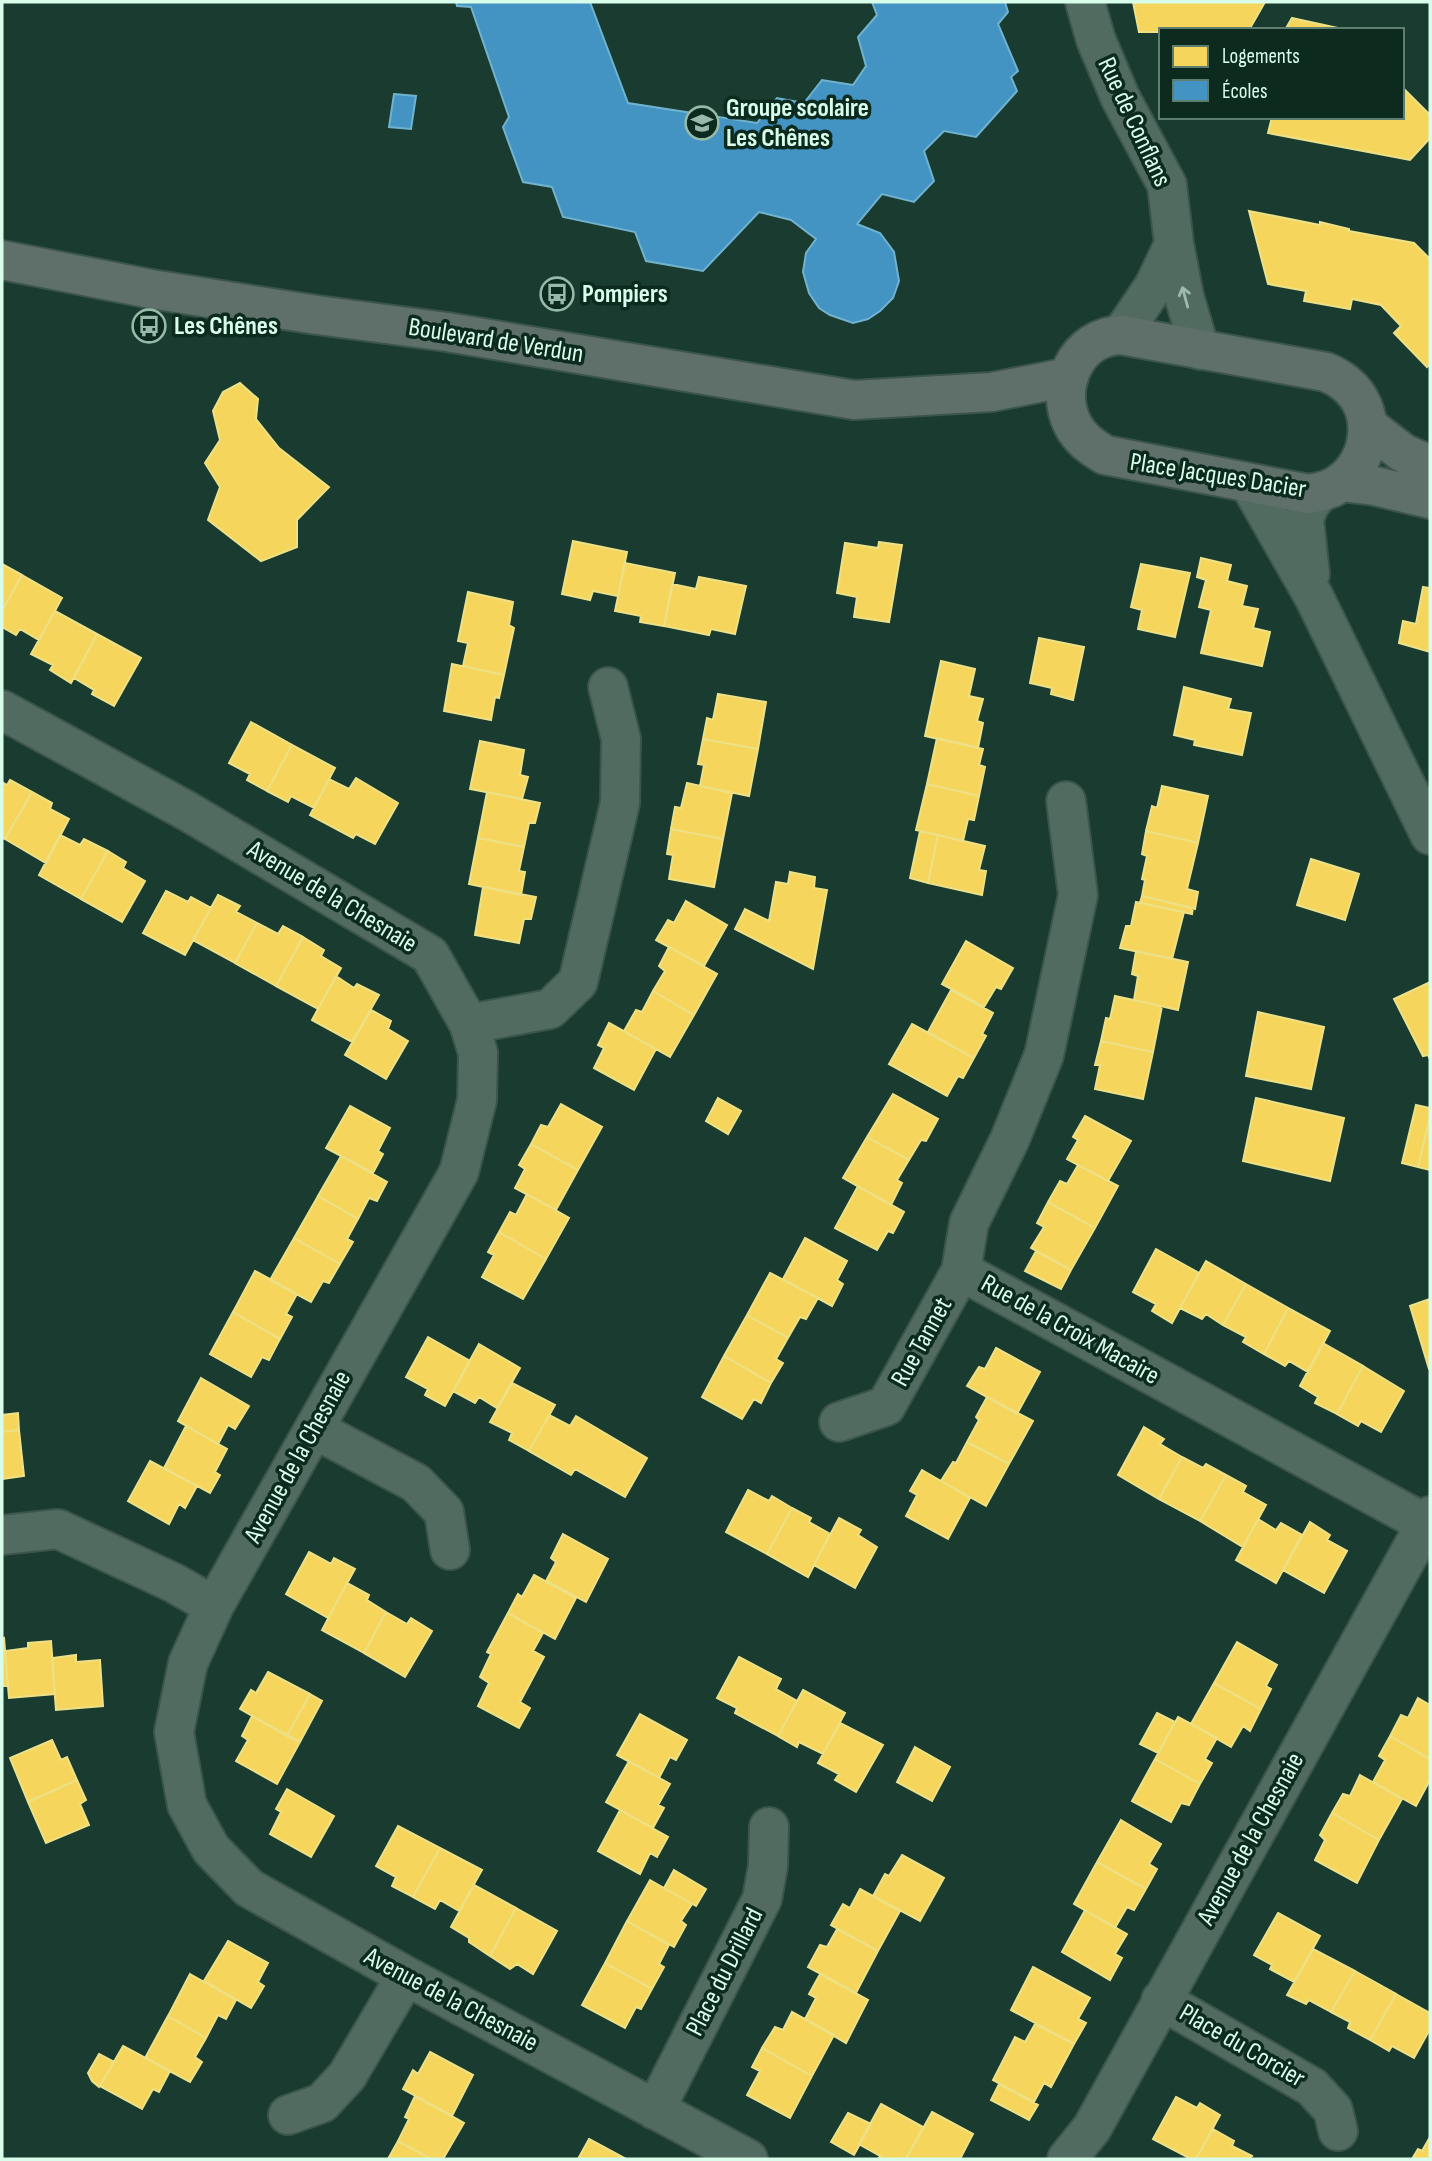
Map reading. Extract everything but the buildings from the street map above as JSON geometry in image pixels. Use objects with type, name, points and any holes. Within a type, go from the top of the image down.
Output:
[{"type":"main road","name":"Boulevard de Verdun","points":[[2,260],[151,289],[447,332],[854,400],[992,392],[1069,377]]},
{"type":"main road","points":[[1074,428],[1066,402],[1074,363],[1087,348],[1103,337],[1121,335],[1326,372],[1357,395],[1368,426],[1388,443],[1426,464]]},
{"type":"main road","name":"Boulevard de Verdun","points":[[992,392],[1074,428]]},
{"type":"main road","name":"Place Jacques Dacier","points":[[1074,428],[1086,443],[1112,458],[1296,492],[1331,487],[1355,470],[1367,442],[1368,426]]},
{"type":"main road","points":[[1331,487],[1375,486],[1430,499]]},
{"type":"street","name":"Rue de Conflans","points":[[1086,2],[1096,40],[1120,97],[1167,185],[1184,296],[1200,350]]},
{"type":"street","points":[[1121,335],[1154,286],[1174,244]]},
{"type":"street","points":[[1250,483],[1314,597],[1430,835]]},
{"type":"street","points":[[1314,597],[1304,519],[1310,504],[1331,487]]},
{"type":"street","points":[[469,1024],[550,1009],[578,982],[620,803],[621,739],[608,687]]},
{"type":"street","name":"Avenue de la Chesnaie","points":[[2,710],[187,811],[429,955],[469,1024],[478,1053],[477,1100],[459,1172],[214,1606],[188,1663],[174,1732],[187,1805],[211,1849],[248,1888],[737,2156]]},
{"type":"street","name":"Rue de la Croix Macaire","points":[[1066,801],[1078,895],[1044,1055],[1010,1139],[969,1223],[961,1271],[1428,1520]]},
{"type":"street","name":"Rue Tannet","points":[[839,1422],[886,1406],[961,1271]]},
{"type":"street","points":[[314,1429],[416,1483],[444,1512],[450,1550]]},
{"type":"street","name":"Avenue de la Chesnaie","points":[[1067,2159],[1091,2128],[1428,1520]]},
{"type":"street","points":[[2,1535],[58,1529],[174,1583],[214,1606]]},
{"type":"street","name":"Place du Drillard","points":[[655,2109],[762,1899],[768,1866],[769,1827]]},
{"type":"street","points":[[288,2115],[322,2103],[347,2076],[406,1976]]},
{"type":"street","name":"Place du Corcier","points":[[1161,2000],[1312,2087],[1333,2110],[1338,2132]]},
{"type":"place","name":"Groupe scolaire Les Chênes","points":[[702,123]]},
{"type":"place","name":"Pompiers","points":[[557,294]]},
{"type":"place","name":"Les Chênes","points":[[149,326]]}]
